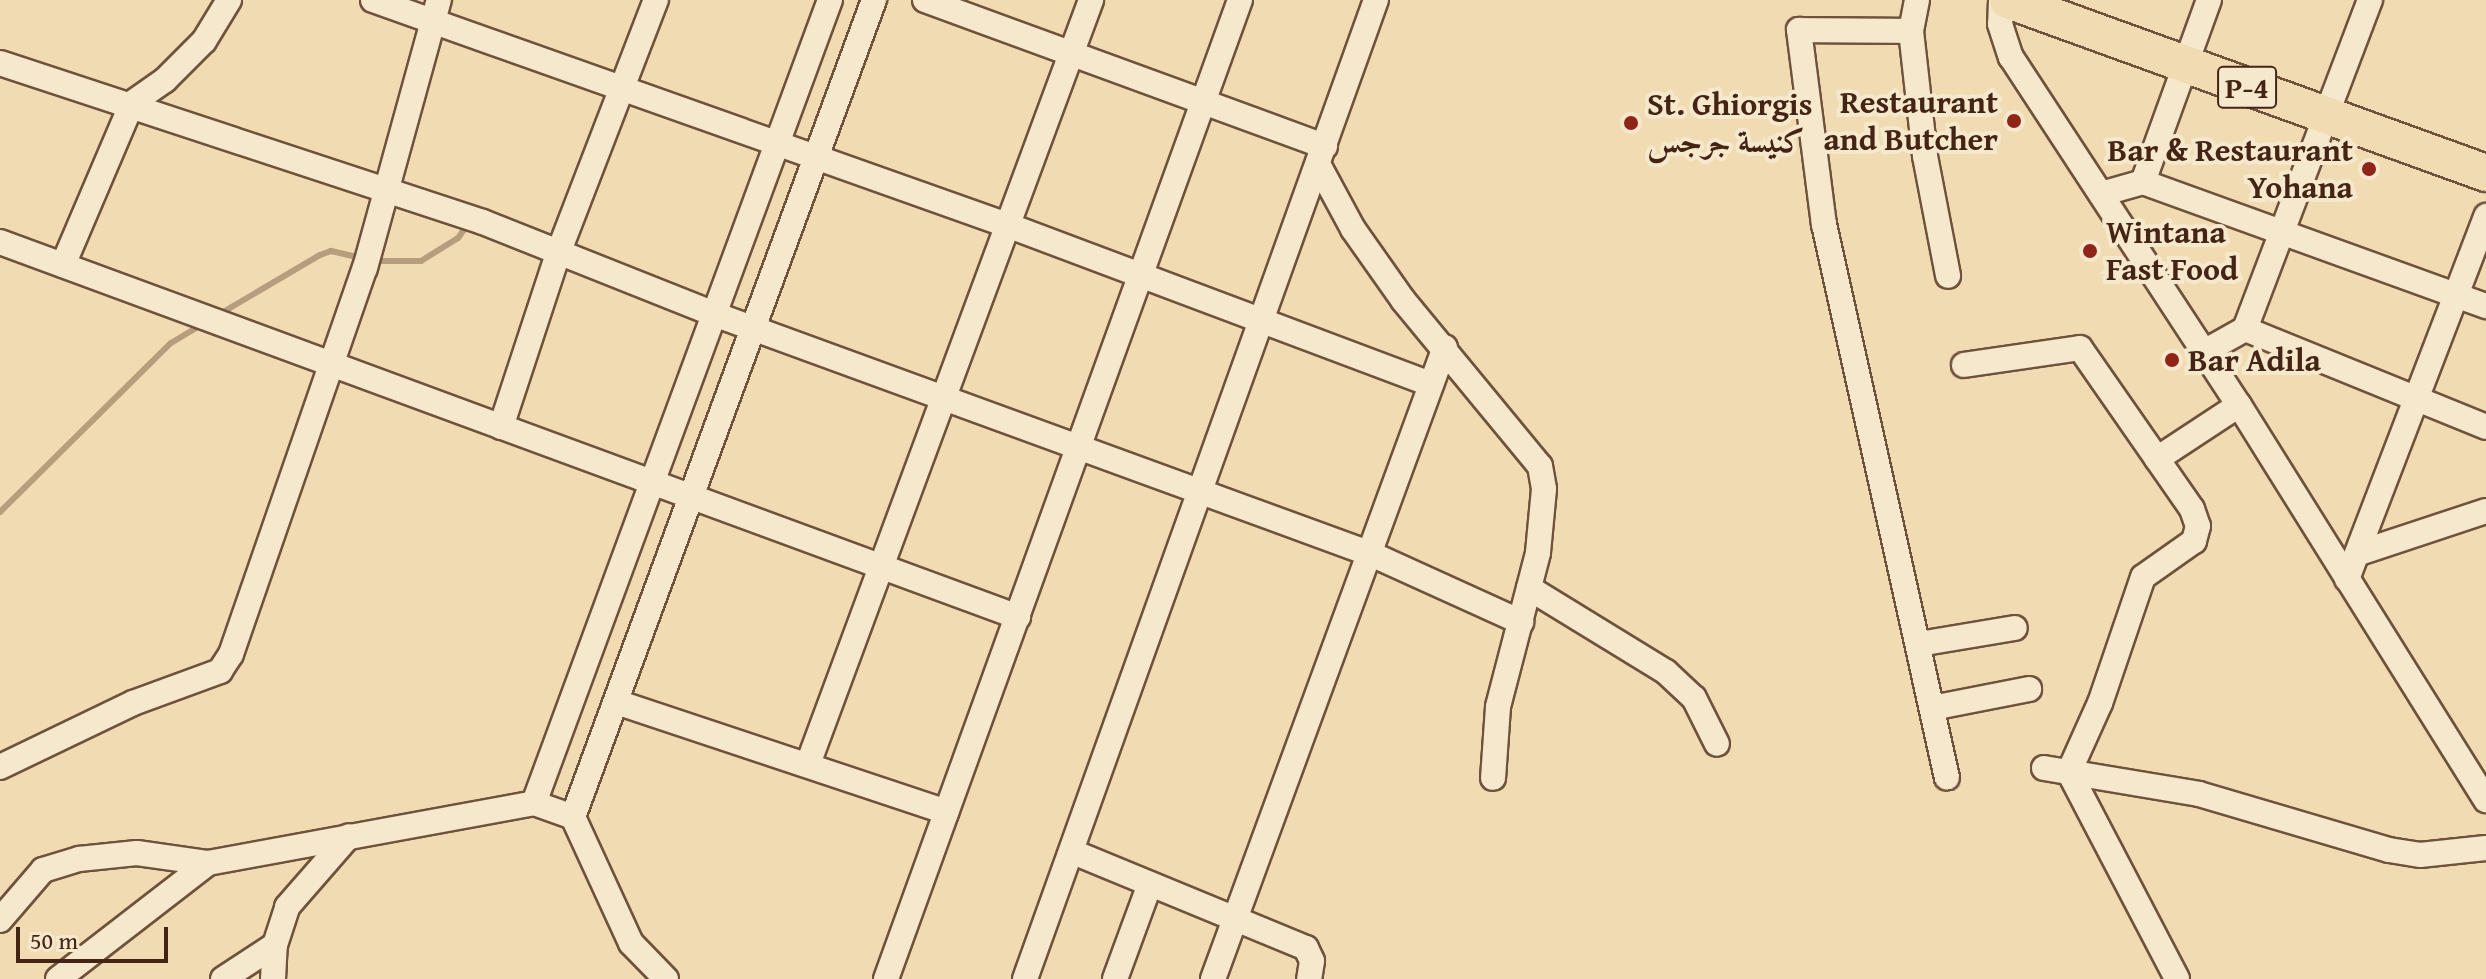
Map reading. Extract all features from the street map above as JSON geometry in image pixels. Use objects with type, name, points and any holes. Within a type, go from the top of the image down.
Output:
[{"type":"highway","name":"P-4","points":[[2008,0],[2486,173]]},
{"type":"street","points":[[63,265],[132,103],[165,80],[204,41],[229,0]]},
{"type":"street","points":[[373,0],[436,10],[623,88],[1007,225],[1139,278],[1431,384]]},
{"type":"street","points":[[501,427],[559,251],[656,0]]},
{"type":"street","points":[[534,803],[830,0]]},
{"type":"street","points":[[666,979],[631,943],[573,817],[874,0]]},
{"type":"street","points":[[925,0],[1203,101],[1322,156],[1353,229],[1540,466],[1544,489],[1529,588],[1498,707],[1493,778]]},
{"type":"street","points":[[808,764],[1091,0]]},
{"type":"street","points":[[886,979],[1240,0]]},
{"type":"street","points":[[1025,979],[1073,852],[1200,489],[1264,323],[1376,0]]},
{"type":"street","points":[[1917,0],[1911,31],[1925,156],[1948,276]]},
{"type":"street","points":[[2001,0],[2000,24],[2011,57],[2239,405],[2486,800]]},
{"type":"street","points":[[2143,182],[2209,0]]},
{"type":"street","points":[[2204,352],[2245,329],[2370,0]]},
{"type":"street","points":[[0,767],[133,703],[220,671],[231,654],[327,365],[368,258],[390,188],[436,10]]},
{"type":"street","points":[[1911,31],[1799,30],[1824,224],[1947,778]]},
{"type":"street","points":[[0,63],[132,103],[473,218],[714,314],[1371,554],[1521,622]]},
{"type":"street","points":[[2101,194],[2143,182],[2486,306]]},
{"type":"street","points":[[2347,579],[2486,216]]},
{"type":"street","points":[[0,242],[185,313],[1018,617]]},
{"type":"street","points":[[2245,329],[2486,427]]},
{"type":"street","points":[[1213,979],[1445,347]]},
{"type":"street","points":[[1964,365],[2080,348],[2192,509],[2198,526],[2194,541],[2143,577],[2100,703],[2069,772]]},
{"type":"street","points":[[2157,459],[2239,405]]},
{"type":"street","points":[[2359,553],[2486,511]]},
{"type":"street","points":[[1529,588],[1666,672],[1694,698],[1717,744]]},
{"type":"street","points":[[1919,644],[2015,628]]},
{"type":"street","points":[[1932,708],[2029,689]]},
{"type":"street","points":[[616,702],[946,812]]},
{"type":"street","points":[[2044,768],[2199,794],[2389,850],[2420,855],[2486,848]]},
{"type":"street","points":[[2069,772],[2177,979]]},
{"type":"street","points":[[0,920],[43,870],[79,859],[137,853],[208,863],[534,803],[573,817]]},
{"type":"street","points":[[273,979],[275,945],[287,907],[349,836]]},
{"type":"street","points":[[1073,852],[1236,916],[1306,948],[1312,961],[1309,979]]},
{"type":"street","points":[[58,979],[208,863]]},
{"type":"street","points":[[1115,979],[1150,884]]},
{"type":"street","points":[[223,979],[275,945]]},
{"type":"waterway","points":[[371,261],[421,261],[458,238],[469,223]]},
{"type":"waterway","points":[[218,315],[320,255],[331,251],[361,258]]},
{"type":"waterway","points":[[0,512],[171,343],[201,325]]},
{"type":"place","name":"Restaurant and Butcher","points":[[2014,121]]},
{"type":"place","name":"St. Ghiorgis كنيسة جرجس","points":[[1631,123]]},
{"type":"place","name":"Bar & Restaurant Yohana","points":[[2369,169]]},
{"type":"place","name":"Wintana Fast Food","points":[[2090,251]]},
{"type":"place","name":"Bar Adila","points":[[2172,360]]}]
